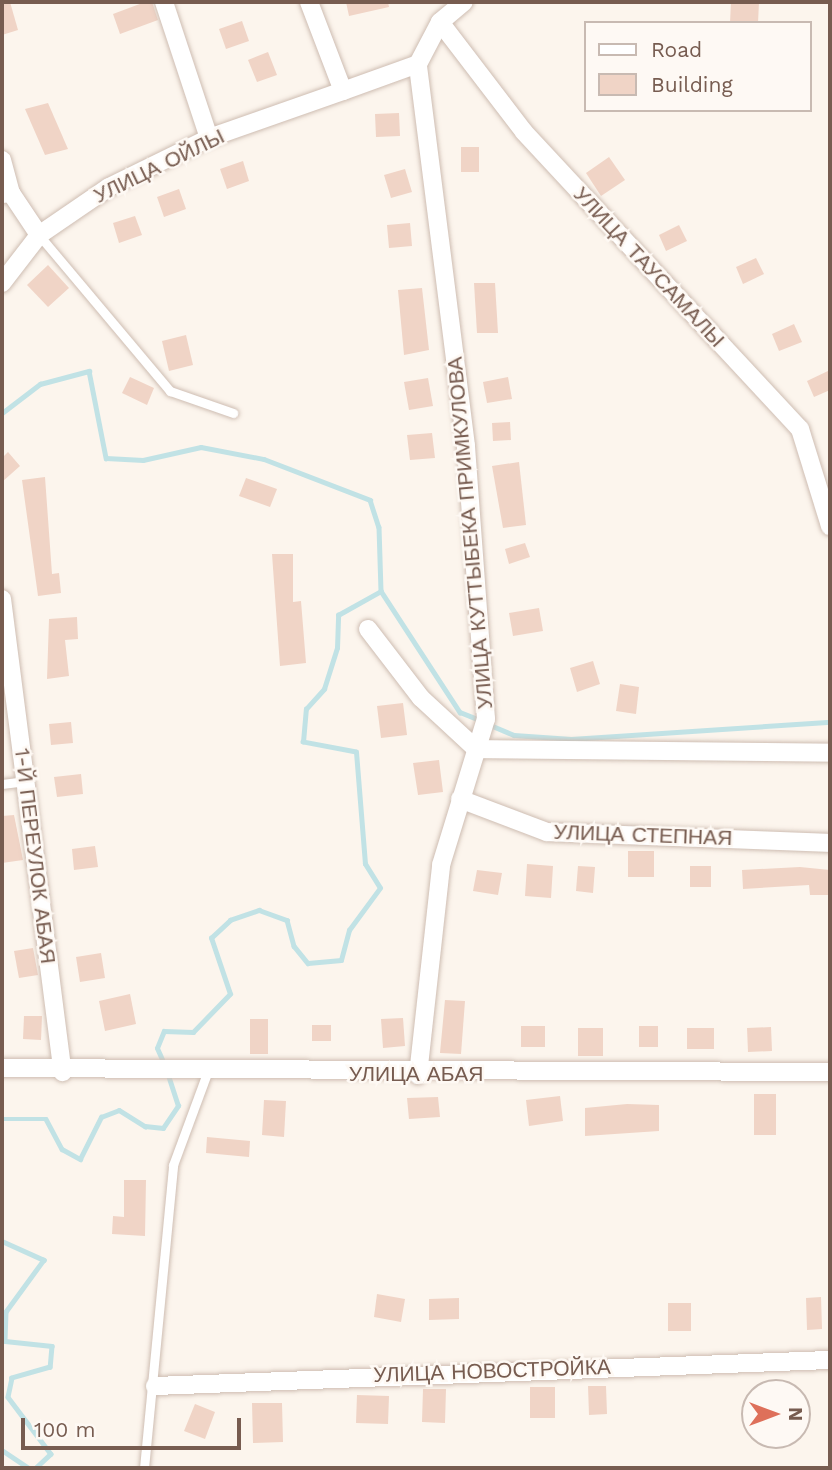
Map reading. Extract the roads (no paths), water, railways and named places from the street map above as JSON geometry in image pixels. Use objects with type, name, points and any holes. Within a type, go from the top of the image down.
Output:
[{"type":"street","points":[[164,2],[209,138]]},
{"type":"street","points":[[309,2],[343,91],[418,64],[440,22],[464,2]]},
{"type":"street","name":"УЛИЦА ТАУСАМАЛЫ","points":[[440,22],[524,132],[800,429],[830,526]]},
{"type":"street","name":"УЛИЦА КУТТЫБЕКА ПРИМКУЛОВА","points":[[418,64],[466,446],[486,719],[441,865],[418,1075]]},
{"type":"street","name":"УЛИЦА ОЙЛЫ","points":[[2,283],[38,234],[109,187],[209,138],[343,91]]},
{"type":"street","points":[[2,160],[7,193],[38,234]]},
{"type":"street","name":"1-Й ПЕРЕУЛОК АБАЯ","points":[[2,599],[63,1072]]},
{"type":"street","points":[[368,629],[421,698],[476,748],[830,753]]},
{"type":"street","name":"УЛИЦА СТЕПНАЯ","points":[[460,799],[547,832],[830,843]]},
{"type":"street","name":"УЛИЦА АБАЯ","points":[[2,1068],[63,1072],[418,1075],[830,1072]]},
{"type":"street","name":"УЛИЦА НОВОСТРОЙКА","points":[[155,1386],[830,1360]]},
{"type":"lane","points":[[38,234],[170,391],[233,413]]},
{"type":"lane","points":[[2,784],[26,781]]},
{"type":"lane","points":[[144,1468],[155,1386],[161,1237],[173,1165],[207,1073]]},
{"type":"waterway","points":[[2,413],[40,384],[89,371],[106,458],[143,460],[201,447],[264,459],[370,500],[379,527],[381,591],[460,712],[480,720]]},
{"type":"waterway","points":[[164,1064],[157,1048],[164,1031],[193,1032],[230,994],[211,938],[230,920],[259,910],[287,920],[294,946],[308,963],[341,960],[349,930],[380,888],[365,864],[356,752],[303,742],[306,709],[324,689],[337,648],[338,615],[381,591]]},
{"type":"waterway","points":[[488,724],[514,735],[571,739],[830,722]]},
{"type":"waterway","points":[[2,1119],[46,1119],[62,1149],[80,1159],[101,1117],[119,1110],[145,1126],[163,1128],[178,1106],[167,1073]]},
{"type":"waterway","points":[[2,1241],[44,1260],[6,1312],[5,1341],[52,1346],[50,1367],[12,1378],[8,1397],[51,1454],[36,1468]]},
{"type":"waterway","points":[[2,1450],[29,1468]]}]
